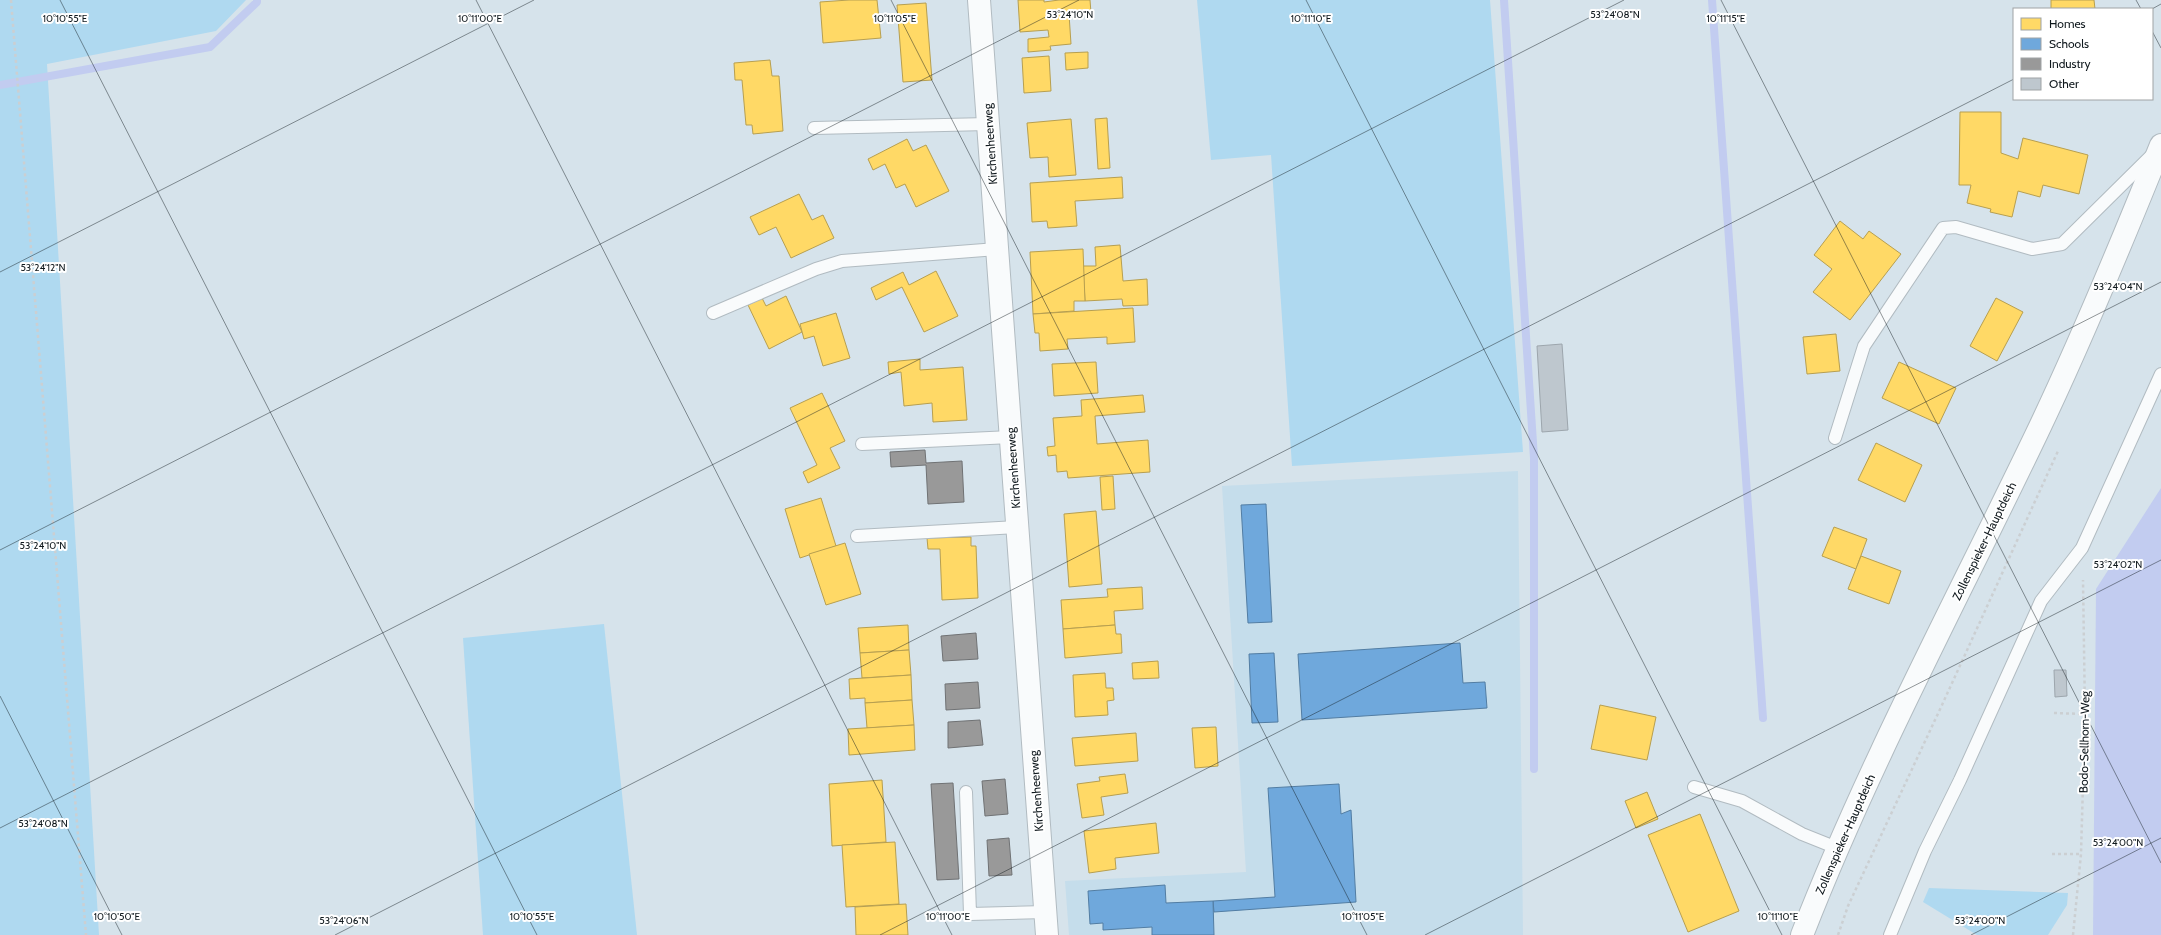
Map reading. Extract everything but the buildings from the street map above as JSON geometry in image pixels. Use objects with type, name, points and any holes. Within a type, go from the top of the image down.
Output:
[{"type":"main road","name":"Kirchenheerweg","points":[[979,0],[1047,935]]},
{"type":"main road","name":"Zollenspieker-Hauptdeich","points":[[1802,935],[1854,809],[2069,363],[2161,145]]},
{"type":"lane","points":[[814,128],[988,124]]},
{"type":"lane","points":[[1835,438],[1864,346],[1943,228],[1956,227],[2032,249],[2062,244],[2161,145]]},
{"type":"lane","points":[[713,313],[816,269],[842,261],[997,249]]},
{"type":"lane","points":[[1890,935],[1924,852],[1970,759],[2041,601],[2082,548],[2161,374]]},
{"type":"lane","points":[[862,444],[1011,437]]},
{"type":"lane","points":[[857,536],[1017,527]]},
{"type":"lane","points":[[1694,787],[1742,801],[1802,834],[1837,848]]},
{"type":"lane","points":[[966,792],[970,914],[1045,912]]},
{"type":"path","points":[[11,0],[86,935]]},
{"type":"path","points":[[1838,935],[1848,906],[1939,712],[2061,445]]},
{"type":"path","name":"Bodo-Sellhorn-Weg","points":[[2073,935],[2081,854],[2085,714],[2082,548]]},
{"type":"path","points":[[2054,713],[2085,714]]},
{"type":"path","points":[[2052,854],[2081,854]]},
{"type":"shaded area","points":[[0,0],[246,0],[216,31],[47,64],[99,935],[0,935]]},
{"type":"shaded area","points":[[1197,0],[1490,0],[1523,452],[1292,466],[1271,155],[1211,160]]},
{"type":"shaded area","points":[[1518,471],[1523,935],[1069,935],[1065,881],[1246,872],[1222,486]]},
{"type":"shaded area","points":[[2161,488],[2161,935],[2093,935],[2096,589]]},
{"type":"shaded area","points":[[604,624],[637,935],[483,935],[463,638]]},
{"type":"shaded area","points":[[1929,888],[2068,893],[2067,905],[2048,935],[1977,935],[1923,902]]},
{"type":"waterway","points":[[0,85],[210,47],[257,2],[257,0]]},
{"type":"waterway","points":[[1504,0],[1534,458],[1534,769]]},
{"type":"waterway","points":[[1712,0],[1763,718]]}]
